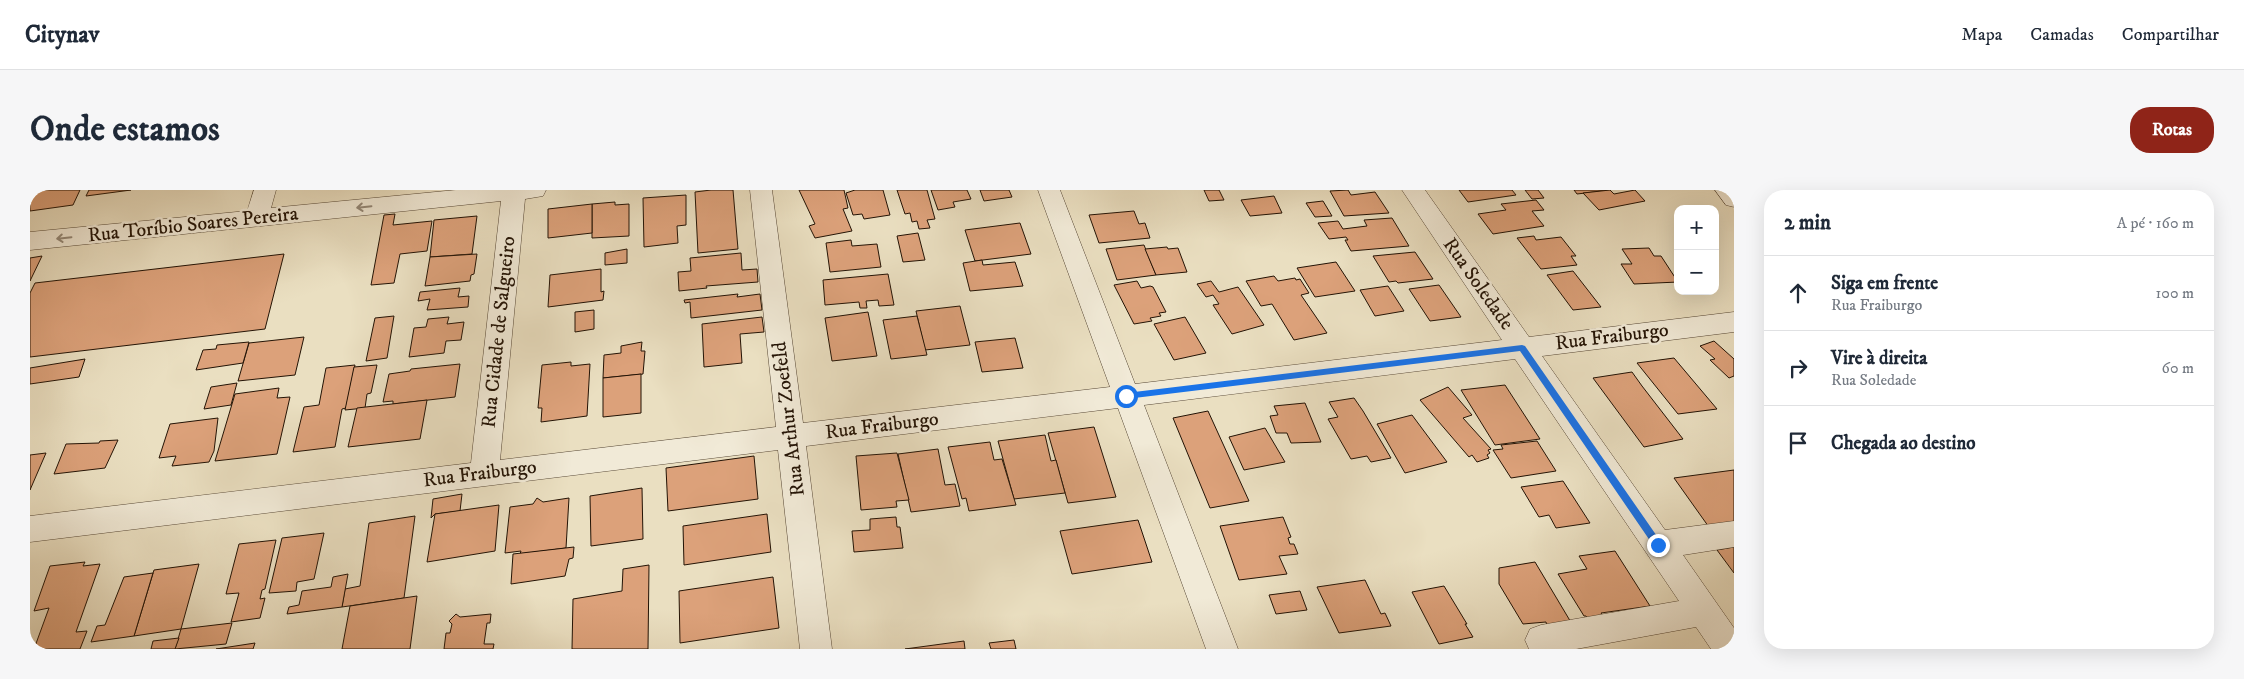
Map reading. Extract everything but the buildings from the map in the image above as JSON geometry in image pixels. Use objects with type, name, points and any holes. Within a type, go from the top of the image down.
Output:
[{"type":"street","points":[[256,218],[265,190]]},
{"type":"street","name":"Rua Arthur Zoefeld","points":[[762,190],[816,649]]},
{"type":"street","points":[[1049,190],[1222,649]]},
{"type":"street","name":"Rua Soledade","points":[[1413,190],[1730,649]]},
{"type":"street","points":[[1726,190],[1734,198]]},
{"type":"street","name":"Rua Toríbio Soares Pereira","points":[[30,241],[521,191]]},
{"type":"street","name":"Rua Cidade de Salgueiro","points":[[484,474],[521,191]]},
{"type":"street","name":"Rua Fraiburgo","points":[[30,529],[1734,322]]},
{"type":"street","points":[[1658,545],[1734,534]]},
{"type":"street","points":[[1541,640],[1704,611]]},
{"type":"route","points":[[1126,396],[1522,348],[1658,545]]}]
